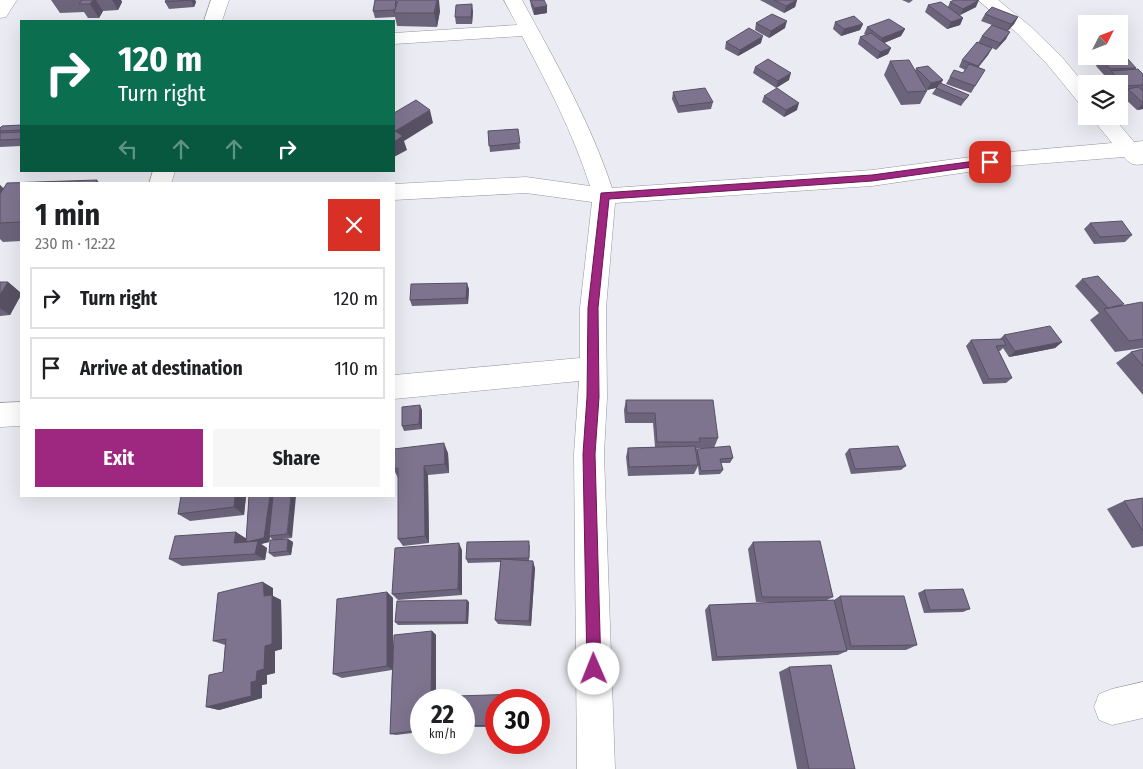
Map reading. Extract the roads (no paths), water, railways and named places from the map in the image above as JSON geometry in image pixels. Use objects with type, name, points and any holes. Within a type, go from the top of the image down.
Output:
[{"type":"street","points":[[0,12],[8,0]]},
{"type":"street","points":[[213,20],[220,0]]},
{"type":"street","points":[[513,0],[570,109],[593,162],[604,196],[593,308],[593,368],[589,454],[596,769]]},
{"type":"street","points":[[987,0],[1036,42],[1078,89]]},
{"type":"street","points":[[395,39],[527,30]]},
{"type":"street","points":[[1109,125],[1138,154]]},
{"type":"street","points":[[395,192],[526,185],[604,196],[872,178],[1010,159],[1138,154]]},
{"type":"street","points":[[395,387],[593,368]]},
{"type":"street","points":[[0,415],[20,414]]}]
